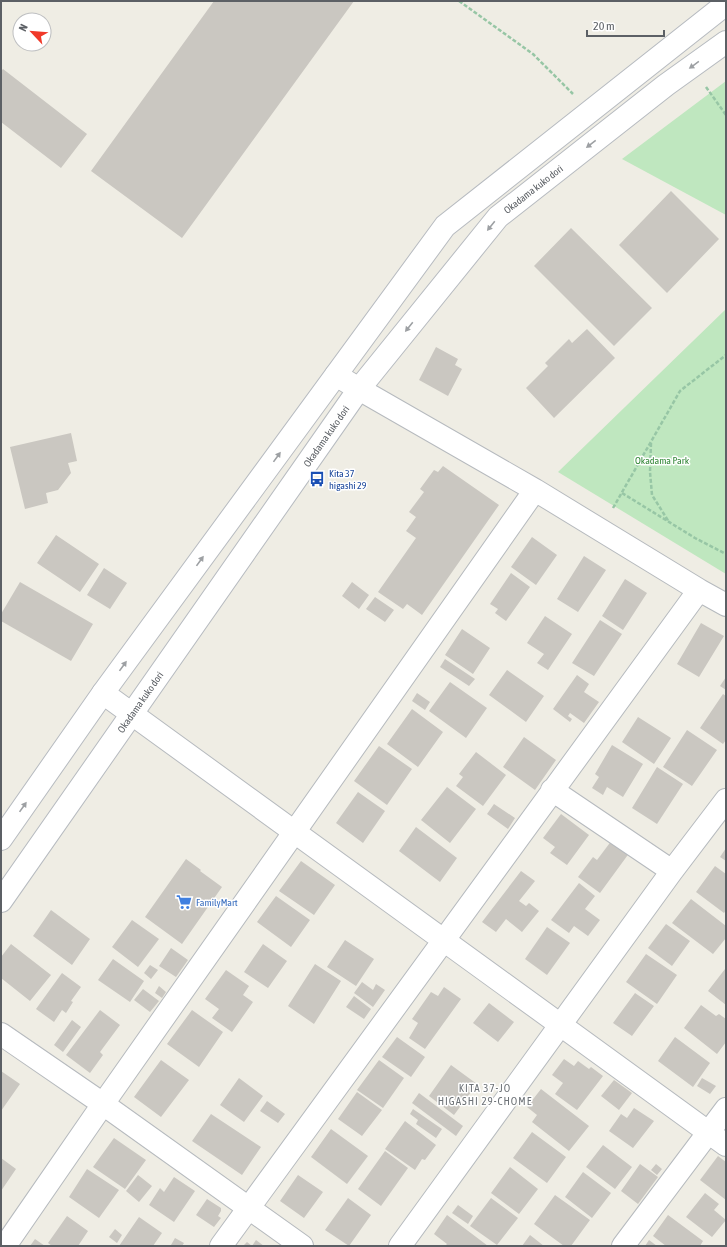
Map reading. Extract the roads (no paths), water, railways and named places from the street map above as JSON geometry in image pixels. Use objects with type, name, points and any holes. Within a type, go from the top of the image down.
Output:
[{"type":"street","points":[[1,838],[104,693],[445,226],[726,4]]},
{"type":"street","name":"Okadama kuko dori","points":[[1,901],[359,389],[498,217],[666,85],[726,42]]},
{"type":"street","points":[[336,375],[535,490],[726,605]]},
{"type":"street","points":[[5,1246],[103,1104],[296,832],[535,490]]},
{"type":"street","points":[[220,1246],[699,590]]},
{"type":"street","points":[[104,693],[726,1145]]},
{"type":"street","points":[[552,790],[672,871]]},
{"type":"street","points":[[400,1246],[672,871],[726,800]]},
{"type":"street","points":[[1,1034],[103,1104],[302,1246]]},
{"type":"street","points":[[623,1246],[726,1109]]},
{"type":"place","name":"Kita 37 higashi 29","points":[[317,479]]},
{"type":"place","name":"FamilyMart","points":[[184,902]]},
{"type":"district","name":"KITA 37-JO HIGASHI 29-CHOME","points":[[485,1094]]},
{"type":"park label","name":"Okadama Park","points":[[662,460]]}]
